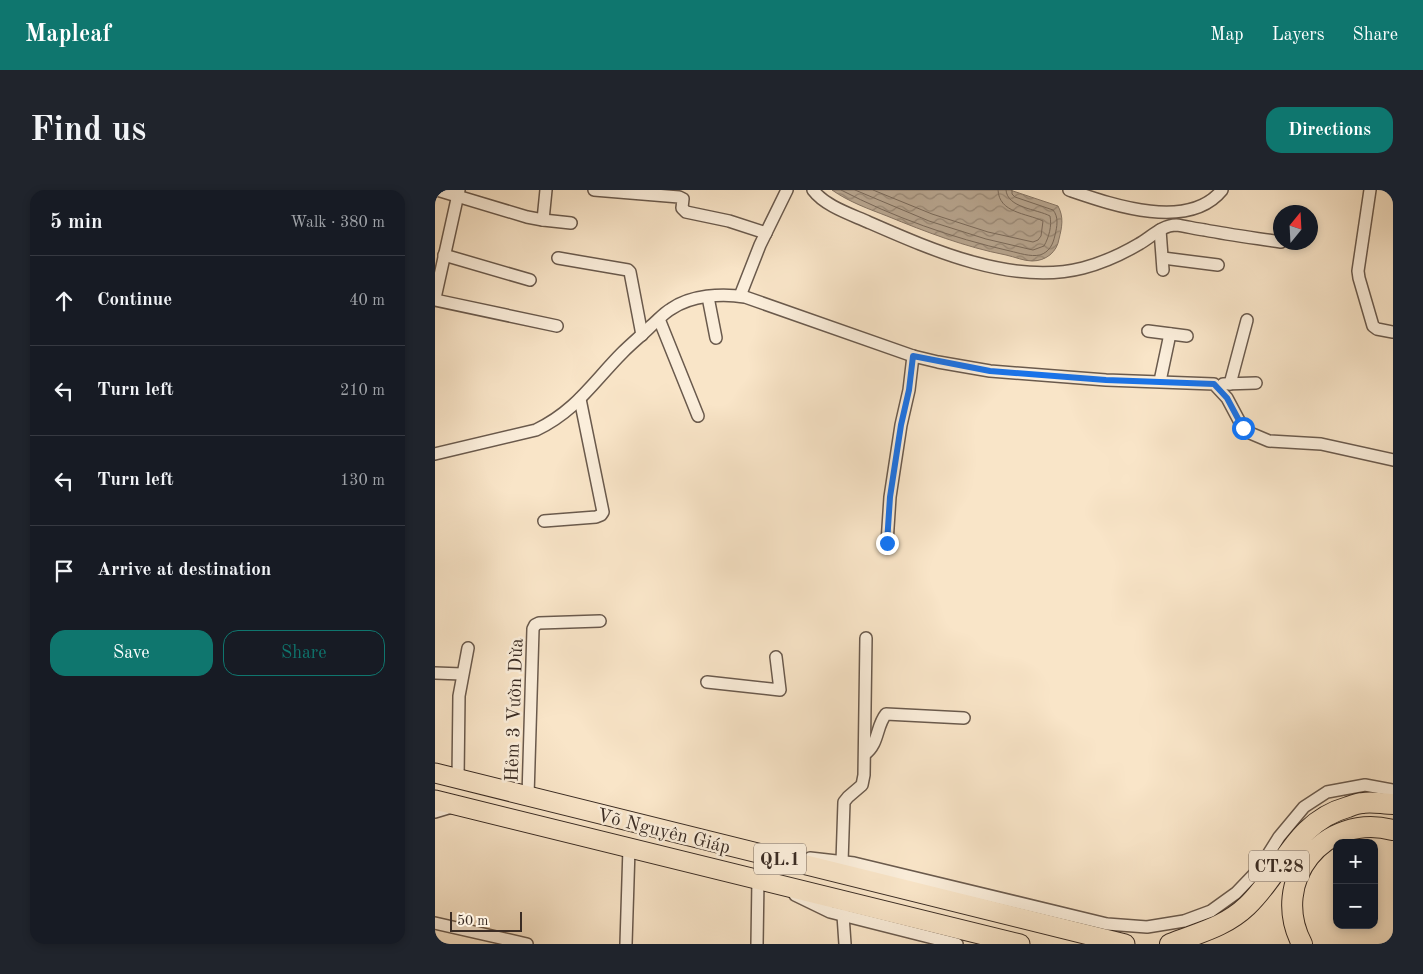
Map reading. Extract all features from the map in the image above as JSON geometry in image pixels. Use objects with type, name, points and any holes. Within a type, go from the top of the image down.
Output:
[{"type":"highway","name":"Võ Nguyên Giáp","points":[[435,773],[1125,944]]},
{"type":"highway","name":"Võ Nguyên Giáp","points":[[435,800],[1020,944]]},
{"type":"highway","name":"CT.28","points":[[1170,944],[1219,927],[1246,907],[1266,886],[1294,843],[1320,819],[1335,810],[1363,802],[1393,804]]},
{"type":"highway","name":"CT.28","points":[[1302,944],[1295,931],[1291,905],[1296,879],[1309,856],[1328,839],[1353,828],[1379,827],[1393,830]]},
{"type":"street","points":[[437,190],[458,193],[543,220],[571,223]]},
{"type":"street","points":[[543,220],[546,190]]},
{"type":"street","points":[[594,190],[679,197],[683,200],[683,211],[729,221],[766,233]]},
{"type":"street","points":[[741,296],[766,233],[787,190]]},
{"type":"street","points":[[813,190],[817,196],[843,211],[910,241],[964,260],[1015,271],[1056,273],[1084,268],[1124,252],[1160,230],[1174,225],[1273,241]]},
{"type":"street","points":[[1069,190],[1111,204],[1139,210],[1166,212],[1186,210],[1202,205],[1221,190]]},
{"type":"street","points":[[1370,190],[1359,278],[1373,326],[1377,329],[1393,332]]},
{"type":"street","points":[[458,193],[435,299],[557,326]]},
{"type":"street","points":[[1160,230],[1163,270]]},
{"type":"street","points":[[444,255],[530,280]]},
{"type":"street","points":[[558,258],[629,270],[631,272],[642,335]]},
{"type":"street","points":[[1163,258],[1218,265]]},
{"type":"street","points":[[435,454],[536,430],[562,416],[581,399],[623,352],[671,309],[683,302],[708,297],[741,296],[913,356],[990,371],[1106,380],[1214,384],[1256,383]]},
{"type":"street","points":[[708,297],[716,338]]},
{"type":"street","points":[[659,319],[699,416]]},
{"type":"street","points":[[1230,384],[1247,320]]},
{"type":"street","points":[[1148,331],[1187,336]]},
{"type":"street","points":[[1160,381],[1170,334]]},
{"type":"street","points":[[887,543],[890,497],[901,425],[909,390],[913,356]]},
{"type":"street","points":[[1214,384],[1227,398],[1243,428],[1249,433],[1269,441],[1321,444],[1393,460]]},
{"type":"street","points":[[544,521],[596,517],[603,512],[581,399]]},
{"type":"street","name":"Hẻm 3 Vườn Dừa","points":[[528,796],[533,628],[539,624],[600,621]]},
{"type":"street","points":[[842,862],[844,802],[862,785],[865,754],[866,638]]},
{"type":"street","points":[[458,779],[459,696],[468,648]]},
{"type":"street","points":[[707,682],[780,690],[776,657]]},
{"type":"street","points":[[435,673],[462,674]]},
{"type":"street","points":[[865,754],[874,744],[886,714],[964,718]]},
{"type":"street","points":[[752,852],[854,863],[1107,924],[1147,927],[1184,921],[1211,911],[1237,893],[1259,869],[1279,837],[1304,807],[1327,792],[1365,785],[1393,790]]},
{"type":"street","points":[[435,812],[457,805]]},
{"type":"street","points":[[626,944],[629,848]]},
{"type":"street","points":[[757,944],[761,880],[830,912],[957,944]]},
{"type":"street","points":[[843,915],[845,944]]},
{"type":"street","points":[[435,923],[527,944]]},
{"type":"water","points":[[832,190],[1010,190],[1058,206],[1062,218],[1061,230],[1058,244],[1050,255],[1037,261],[1026,260],[976,248],[931,233],[859,205]]},
{"type":"route","points":[[887,543],[890,497],[901,425],[909,390],[913,356],[990,371],[1106,380],[1214,384],[1227,398],[1243,428]]}]
